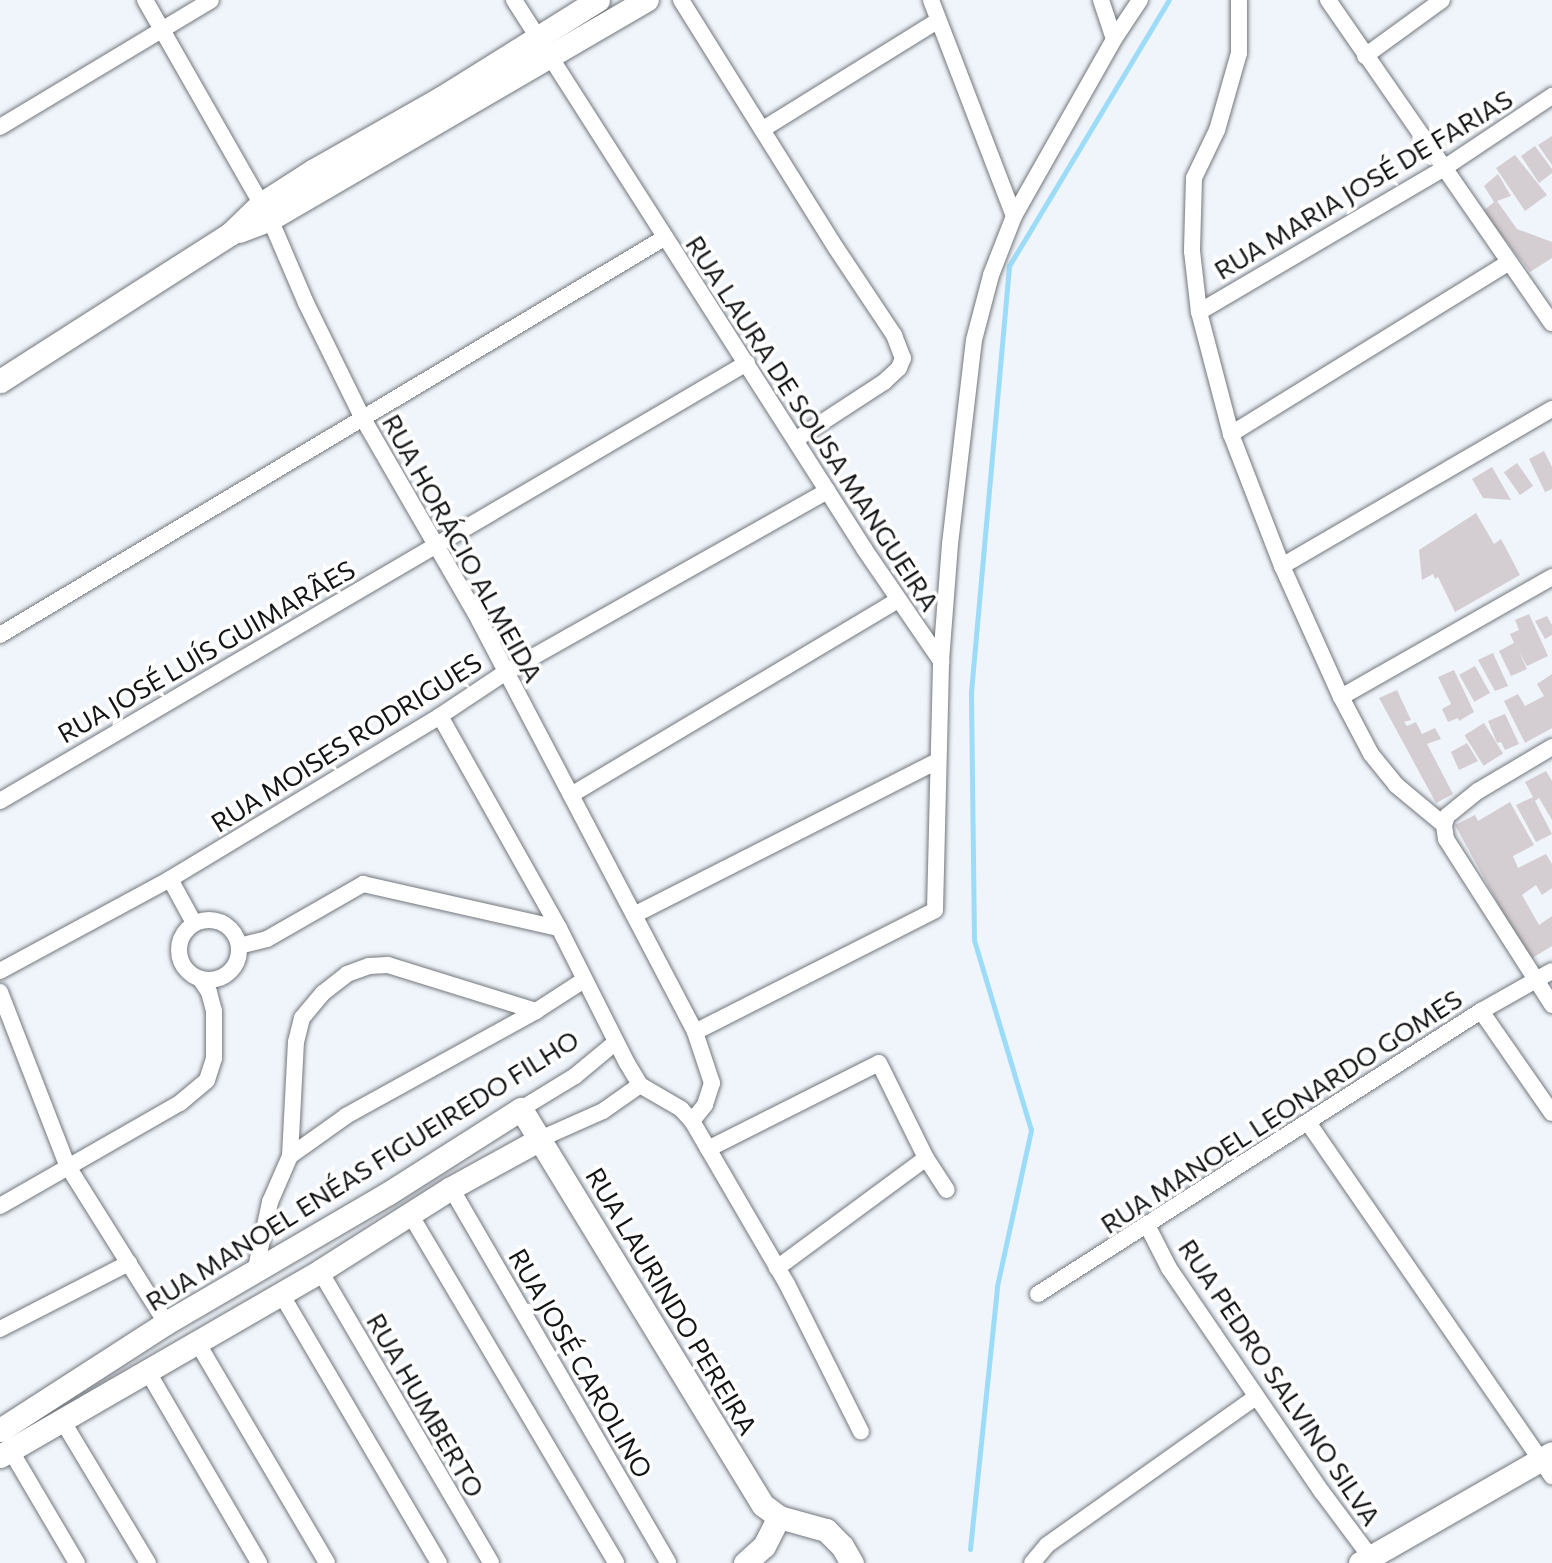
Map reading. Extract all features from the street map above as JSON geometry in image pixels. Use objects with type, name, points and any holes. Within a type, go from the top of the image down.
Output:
[{"type":"street","name":"RUA HORÁCIO ALMEIDA","points":[[145,0],[266,211],[306,303],[362,417],[437,543],[695,1032],[712,1083],[705,1105],[692,1121]]},
{"type":"street","points":[[0,127],[211,0]]},
{"type":"street","name":"RUA LAURA DE SOUSA MANGUEIRA","points":[[514,0],[827,491],[941,661]]},
{"type":"street","points":[[543,47],[598,0]]},
{"type":"street","points":[[0,381],[266,211],[543,47],[647,0]]},
{"type":"street","points":[[681,0],[836,248],[894,335],[903,358],[900,368],[884,382],[795,440]]},
{"type":"street","points":[[931,0],[1014,216]]},
{"type":"street","points":[[1101,0],[1114,39]]},
{"type":"street","points":[[695,1032],[935,910],[941,661],[950,544],[974,340],[991,275],[1014,216],[1114,39],[1140,0]]},
{"type":"street","points":[[1238,0],[1239,53],[1217,130],[1194,178],[1192,251],[1199,312],[1231,434],[1282,566],[1341,697],[1371,754],[1396,785],[1444,825]]},
{"type":"street","points":[[1328,0],[1552,323]]},
{"type":"street","points":[[1365,56],[1442,0]]},
{"type":"street","points":[[763,129],[937,21]]},
{"type":"street","name":"RUA MARIA JOSÉ DE FARIAS","points":[[1199,312],[1444,169],[1552,96]]},
{"type":"street","points":[[0,635],[664,238]]},
{"type":"street","points":[[1231,434],[1509,262]]},
{"type":"street","name":"RUA JOSÉ LUÍS GUIMARÃES","points":[[0,801],[747,363]]},
{"type":"street","points":[[1282,566],[1552,409]]},
{"type":"street","name":"RUA MOISES RODRIGUES","points":[[0,971],[170,879],[440,716],[506,672],[827,491]]},
{"type":"street","points":[[1341,697],[1552,577]]},
{"type":"street","points":[[571,795],[898,600]]},
{"type":"street","points":[[440,716],[559,928],[616,1042]]},
{"type":"street","points":[[1552,747],[1478,791],[1447,816],[1444,825],[1446,839],[1552,1005]]},
{"type":"street","points":[[634,915],[937,761]]},
{"type":"street","points":[[170,879],[194,923]]},
{"type":"street","points":[[239,946],[267,939],[363,884],[559,928]]},
{"type":"street","points":[[205,919],[217,920],[236,934],[239,946],[234,969],[213,980],[201,980],[191,975],[179,954],[185,931],[194,923],[205,919]]},
{"type":"street","name":"RUA MANOEL ENÉAS FIGUEIREDO FILHO","points":[[290,1156],[296,1042],[302,1018],[323,993],[347,974],[369,967],[388,965],[536,1011]]},
{"type":"street","name":"RUA MANOEL LEONARDO GOMES","points":[[1038,1294],[1148,1227],[1481,1011],[1552,971]]},
{"type":"street","points":[[0,1206],[180,1103],[207,1080],[214,1058],[214,1011],[209,992],[201,980]]},
{"type":"street","points":[[255,1273],[270,1202],[290,1156],[346,1116],[536,1011],[584,980]]},
{"type":"street","points":[[0,992],[68,1166],[166,1323]]},
{"type":"street","points":[[1481,1011],[1552,1113]]},
{"type":"street","name":"RUA MANOEL ENÉAS FIGUEIREDO FILHO","points":[[0,1430],[166,1323],[255,1273],[575,1076],[616,1042],[640,1085]]},
{"type":"street","points":[[708,1149],[879,1063],[926,1158],[947,1190]]},
{"type":"street","points":[[77,1563],[5,1453],[320,1271],[451,1188],[540,1139],[603,1111],[640,1085],[681,1109],[692,1121],[777,1268],[861,1432]]},
{"type":"street","name":"RUA LAURINDO PEREIRA","points":[[521,1109],[763,1505],[779,1517]]},
{"type":"street","points":[[1309,1124],[1548,1463],[1368,1561]]},
{"type":"street","points":[[777,1268],[926,1158]]},
{"type":"street","name":"RUA JOSÉ CAROLINO","points":[[451,1188],[668,1563]]},
{"type":"street","points":[[410,1214],[615,1563]]},
{"type":"street","name":"RUA PEDRO SALVINO SILVA","points":[[1148,1227],[1169,1268],[1368,1561]]},
{"type":"street","points":[[0,1329],[129,1263]]},
{"type":"street","name":"RUA HUMBERTO","points":[[320,1271],[491,1563]]},
{"type":"street","points":[[280,1292],[439,1563]]},
{"type":"street","points":[[197,1342],[327,1563]]},
{"type":"street","points":[[148,1372],[259,1563]]},
{"type":"street","points":[[1032,1563],[1047,1545],[1256,1397]]},
{"type":"street","points":[[62,1420],[148,1563]]},
{"type":"street","points":[[745,1563],[764,1546],[779,1517],[826,1530],[842,1546],[852,1563]]},
{"type":"building","points":[[1552,136],[1552,165],[1538,145]]},
{"type":"building","points":[[1535,146],[1552,169],[1552,173],[1539,183],[1521,156]]},
{"type":"building","points":[[1515,155],[1547,195],[1525,211],[1496,168]]},
{"type":"building","points":[[1498,174],[1511,196],[1497,201],[1517,229],[1552,242],[1552,258],[1530,272],[1483,211],[1494,202],[1484,186]]},
{"type":"building","points":[[1544,451],[1552,467],[1552,489],[1545,492],[1529,459]]},
{"type":"building","points":[[1517,463],[1533,486],[1520,495],[1504,472]]},
{"type":"building","points":[[1492,467],[1511,500],[1483,498],[1472,479]]},
{"type":"building","points":[[1476,513],[1494,544],[1501,539],[1520,575],[1455,612],[1438,577],[1435,579],[1433,574],[1422,580],[1419,550]]},
{"type":"building","points":[[1529,614],[1548,656],[1527,666],[1519,652],[1527,669],[1511,676],[1499,651],[1514,643],[1510,634],[1519,630],[1515,620]]},
{"type":"building","points":[[1547,616],[1552,625],[1552,635],[1545,639],[1535,621]]},
{"type":"building","points":[[1493,653],[1508,686],[1495,691],[1478,660]]},
{"type":"building","points":[[1475,666],[1490,693],[1474,702],[1459,675]]},
{"type":"building","points":[[1454,670],[1474,712],[1459,721],[1458,718],[1448,722],[1442,709],[1451,704],[1438,677]]},
{"type":"building","points":[[1552,674],[1552,728],[1525,743],[1504,701],[1518,694],[1525,706],[1544,696],[1537,684]]},
{"type":"building","points":[[1397,690],[1411,720],[1404,722],[1407,726],[1416,722],[1422,734],[1435,728],[1441,739],[1427,744],[1453,794],[1436,803],[1379,698]]},
{"type":"building","points":[[1505,714],[1519,744],[1505,750],[1501,742],[1497,743],[1488,721]]},
{"type":"building","points":[[1484,723],[1503,754],[1484,766],[1464,735]]},
{"type":"building","points":[[1467,743],[1478,761],[1459,770],[1451,752]]},
{"type":"building","points":[[1546,771],[1552,781],[1552,820],[1539,798],[1535,801],[1552,834],[1536,842],[1516,805],[1533,797],[1525,782]]},
{"type":"building","points":[[1510,802],[1534,845],[1513,856],[1518,868],[1546,854],[1552,864],[1552,888],[1542,895],[1536,885],[1522,895],[1539,925],[1552,916],[1552,946],[1529,960],[1455,825],[1475,815],[1478,821]]},
{"type":"waterway","points":[[970,1549],[997,1286],[1031,1130],[974,940],[971,692],[1009,266],[1169,0]]}]
